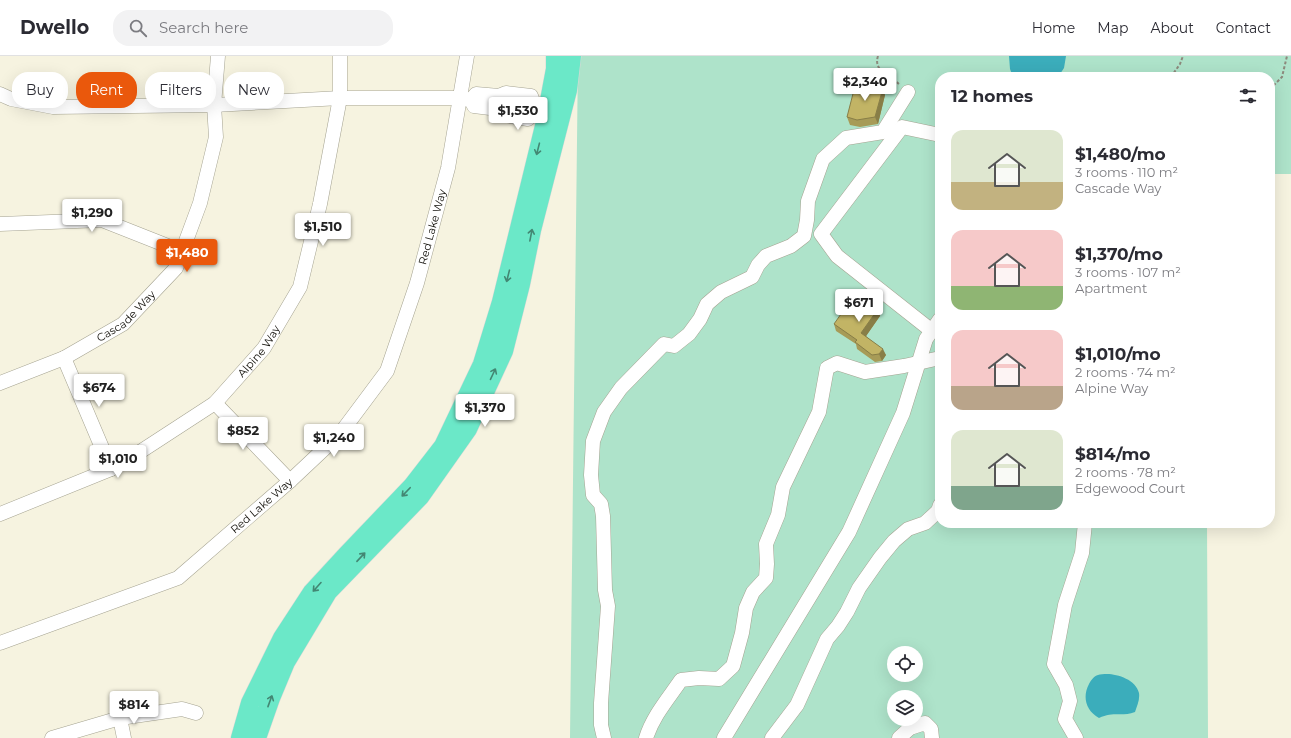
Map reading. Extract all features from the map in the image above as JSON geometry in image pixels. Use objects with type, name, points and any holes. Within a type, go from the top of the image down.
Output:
[{"type":"main road","points":[[257,738],[286,662],[328,592],[420,497],[468,429],[504,351],[521,284],[532,230],[549,113],[555,56]]},
{"type":"main road","points":[[240,738],[250,703],[282,638],[312,592],[412,486],[443,446],[482,364],[501,302],[549,113],[568,90],[572,56]]},
{"type":"street","name":"Cascade Way","points":[[216,80],[218,56]]},
{"type":"street","name":"Alpine Way","points":[[0,514],[111,469],[129,460],[215,403],[264,348],[300,287],[320,204],[340,98],[340,56]]},
{"type":"street","name":"Red Lake Way","points":[[0,643],[178,578],[290,481],[340,434],[387,371],[417,283],[466,99],[467,56]]},
{"type":"street","points":[[604,738],[601,725],[601,703],[608,606],[603,516],[601,504],[593,495],[590,475],[593,441],[604,412],[621,388],[664,344],[674,346],[690,334],[700,319],[707,304],[720,292],[752,277],[758,265],[766,256],[791,246],[804,236],[808,201],[823,159],[846,138],[883,132],[908,92]]},
{"type":"street","points":[[0,94],[11,100],[53,108],[145,106]]},
{"type":"street","points":[[216,105],[340,98],[466,99],[476,94],[498,102],[505,115],[528,119],[549,113],[532,96],[506,94],[498,102]]},
{"type":"street","name":"Cascade Way","points":[[0,383],[64,358],[123,324],[176,268],[200,203],[216,137],[214,108]]},
{"type":"street","points":[[935,134],[902,127],[821,234],[837,256],[935,324]]},
{"type":"street","points":[[0,224],[102,220],[183,252]]},
{"type":"street","points":[[724,738],[849,532],[903,413],[926,339],[935,326]]},
{"type":"street","points":[[64,358],[111,469]]},
{"type":"street","points":[[646,738],[650,727],[662,706],[681,680],[699,678],[719,679],[733,666],[742,633],[746,608],[752,592],[766,578],[766,544],[778,515],[783,487],[819,412],[827,368],[837,363],[865,372],[935,359]]},
{"type":"street","points":[[215,403],[290,481]]},
{"type":"street","points":[[772,738],[797,705],[827,638],[848,612],[859,588],[880,558],[894,541],[908,529],[925,522],[935,514]]},
{"type":"street","points":[[1076,738],[1065,719],[1070,701],[1066,685],[1054,664],[1066,605],[1082,553],[1084,528]]},
{"type":"street","points":[[52,738],[120,718],[182,709],[196,713]]},
{"type":"street","points":[[120,718],[124,738]]},
{"type":"street","points":[[899,738],[910,728],[925,723],[931,729],[932,738]]},
{"type":"path","points":[[878,56],[876,61],[880,71],[896,81],[908,92]]},
{"type":"path","points":[[1174,72],[1183,56]]},
{"type":"path","points":[[1275,85],[1282,77],[1287,56]]},
{"type":"green space","points":[[578,56],[1291,56],[1291,174],[1275,174],[1275,72],[935,72],[935,528],[1207,528],[1208,738],[570,738]]},
{"type":"water","points":[[1009,56],[1066,56],[1064,68],[1061,72],[1011,72]]},
{"type":"water","points":[[1107,674],[1116,675],[1126,679],[1137,688],[1139,698],[1135,712],[1109,715],[1099,718],[1088,708],[1086,703],[1086,694],[1091,681],[1095,676]]},
{"type":"building","points":[[856,82],[883,88],[875,117],[857,120],[847,117]]},
{"type":"building","points":[[855,294],[878,309],[861,333],[883,349],[879,354],[872,355],[855,342],[857,340],[834,324]]}]
